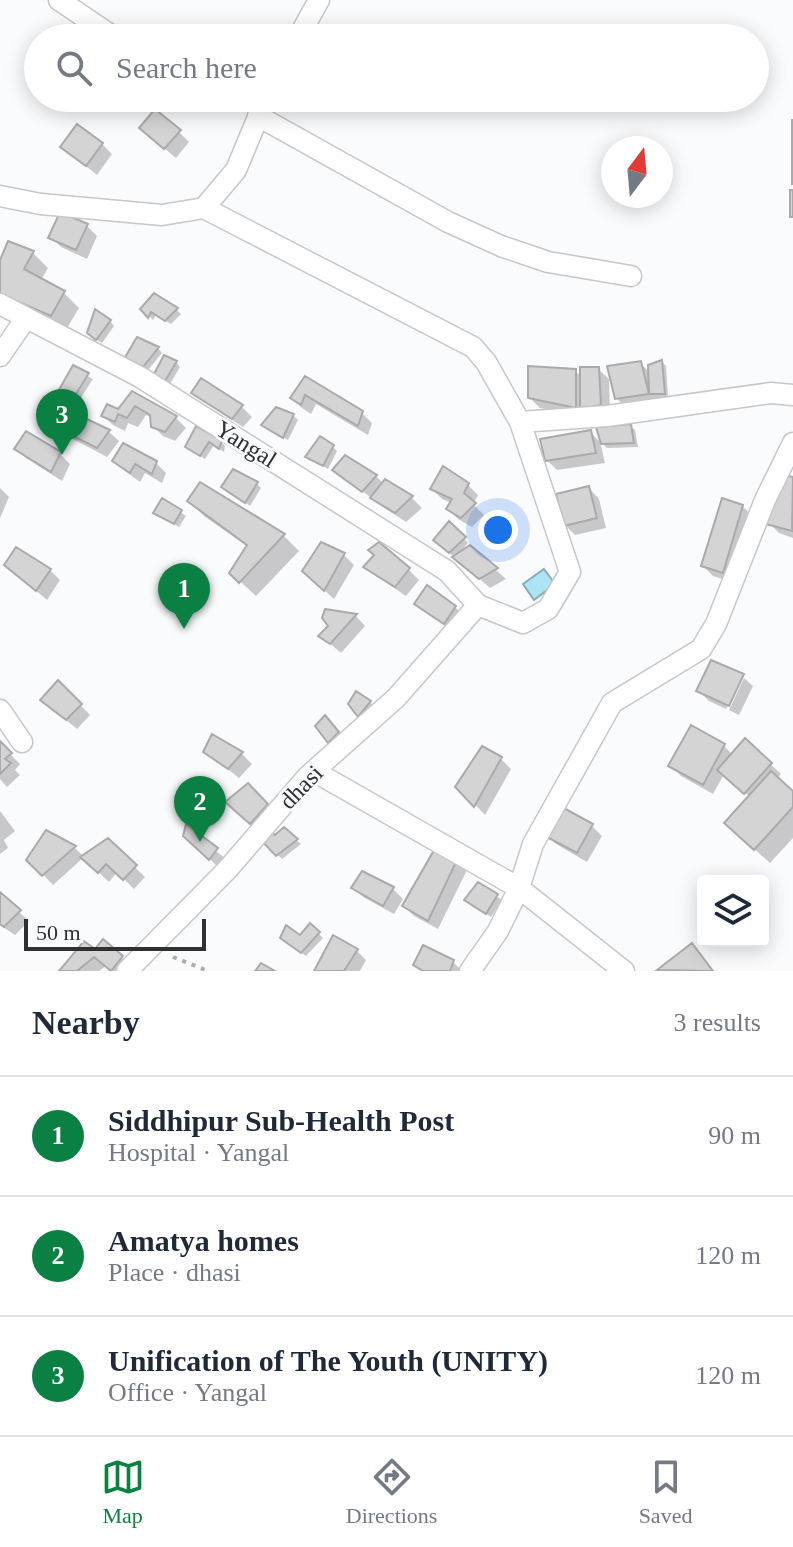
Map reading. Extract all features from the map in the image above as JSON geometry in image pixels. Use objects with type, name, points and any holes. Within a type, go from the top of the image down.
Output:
[{"type":"street","points":[[59,0],[94,24]]},
{"type":"street","points":[[306,24],[319,0]]},
{"type":"street","points":[[204,208],[236,170],[260,112]]},
{"type":"street","points":[[270,112],[448,222],[501,246],[548,262],[631,276]]},
{"type":"street","points":[[0,196],[41,204],[162,215],[204,208],[473,347],[486,362],[520,422],[570,572],[548,609],[523,623],[478,605]]},
{"type":"street","name":"Yangal","points":[[0,304],[140,377],[447,571],[478,605]]},
{"type":"street","points":[[0,356],[26,318]]},
{"type":"street","points":[[520,422],[607,416],[771,393],[793,395]]},
{"type":"street","points":[[470,971],[498,931],[519,888],[533,844],[612,703],[701,649],[709,637],[749,546],[765,500],[793,443]]},
{"type":"street","name":"dhasi","points":[[127,971],[227,870],[317,769],[396,698],[478,605]]},
{"type":"street","points":[[0,710],[22,742]]},
{"type":"street","points":[[317,769],[324,777],[519,888],[624,971]]},
{"type":"path","points":[[149,947],[208,971]]},
{"type":"water","points":[[544,569],[555,584],[534,600],[523,584]]},
{"type":"building","points":[[152,112],[159,112],[181,130],[164,149],[139,128]]},
{"type":"building","points":[[793,120],[793,184],[792,184]]},
{"type":"building","points":[[77,124],[103,143],[86,166],[60,147]]},
{"type":"building","points":[[790,190],[793,190],[793,217],[790,217]]},
{"type":"building","points":[[60,212],[88,224],[76,250],[48,238]]},
{"type":"building","points":[[8,241],[34,251],[24,269],[65,291],[51,316],[0,294],[0,260]]},
{"type":"building","points":[[154,293],[178,308],[165,321],[151,312],[148,318],[140,309]]},
{"type":"building","points":[[95,309],[111,320],[96,340],[87,333]]},
{"type":"building","points":[[137,337],[159,347],[143,367],[124,359]]},
{"type":"building","points":[[164,355],[177,361],[165,381],[154,374]]},
{"type":"building","points":[[662,360],[665,394],[649,394],[648,365]]},
{"type":"building","points":[[641,361],[649,394],[615,399],[607,366]]},
{"type":"building","points":[[73,365],[89,373],[71,402],[56,395]]},
{"type":"building","points":[[528,366],[576,369],[576,408],[528,398]]},
{"type":"building","points":[[580,367],[599,367],[601,405],[580,409]]},
{"type":"building","points":[[305,376],[363,411],[358,426],[305,395],[301,405],[290,398]]},
{"type":"building","points":[[201,378],[243,405],[232,419],[191,393]]},
{"type":"building","points":[[132,391],[177,416],[165,432],[151,427],[150,415],[135,406],[127,418],[118,414],[115,422],[101,416],[107,404],[118,409]]},
{"type":"building","points":[[276,407],[294,414],[283,438],[261,425]]},
{"type":"building","points":[[72,412],[110,430],[97,448],[59,429]]},
{"type":"building","points":[[631,424],[634,443],[601,444],[596,427]]},
{"type":"building","points":[[196,426],[222,440],[219,449],[209,442],[200,456],[185,447]]},
{"type":"building","points":[[591,430],[596,453],[545,461],[540,439]]},
{"type":"building","points":[[26,431],[61,452],[51,472],[14,449]]},
{"type":"building","points":[[320,436],[334,445],[323,466],[305,457]]},
{"type":"building","points":[[123,443],[157,461],[152,474],[135,464],[130,473],[112,461]]},
{"type":"building","points":[[345,455],[377,475],[362,492],[332,470]]},
{"type":"building","points":[[443,466],[469,483],[464,493],[476,503],[461,518],[446,509],[452,499],[430,489]]},
{"type":"building","points":[[233,469],[258,482],[245,503],[221,487]]},
{"type":"building","points":[[781,474],[793,477],[792,531],[766,524]]},
{"type":"building","points":[[385,479],[413,496],[395,513],[370,498]]},
{"type":"building","points":[[200,482],[285,534],[239,583],[229,573],[247,545],[187,501]]},
{"type":"building","points":[[589,486],[597,518],[564,526],[556,494]]},
{"type":"building","points":[[162,498],[182,510],[174,524],[153,513]]},
{"type":"building","points":[[722,498],[743,505],[723,573],[701,566]]},
{"type":"building","points":[[449,521],[466,537],[449,553],[433,540]]},
{"type":"building","points":[[321,542],[345,553],[324,591],[302,571]]},
{"type":"building","points":[[379,542],[410,568],[395,587],[363,567],[374,555],[368,550]]},
{"type":"building","points":[[470,545],[498,568],[479,579],[452,557]]},
{"type":"building","points":[[16,547],[51,569],[36,591],[4,565]]},
{"type":"building","points":[[427,585],[456,606],[444,624],[414,604]]},
{"type":"building","points":[[325,609],[357,614],[330,644],[318,636],[328,626],[322,618]]},
{"type":"building","points":[[711,660],[744,674],[729,706],[696,691]]},
{"type":"building","points":[[58,680],[82,704],[66,720],[40,700]]},
{"type":"building","points":[[356,691],[371,701],[358,717],[348,704]]},
{"type":"building","points":[[325,715],[339,732],[328,743],[315,726]]},
{"type":"building","points":[[691,725],[725,744],[703,785],[668,766]]},
{"type":"building","points":[[212,734],[243,752],[228,769],[203,752]]},
{"type":"building","points":[[745,738],[772,763],[744,794],[717,770]]},
{"type":"building","points":[[0,741],[12,753],[5,759],[11,763],[0,774]]},
{"type":"building","points":[[482,746],[502,757],[474,807],[455,787]]},
{"type":"building","points":[[771,771],[793,791],[793,807],[754,850],[724,823]]},
{"type":"building","points":[[248,783],[268,804],[250,824],[225,802]]},
{"type":"building","points":[[193,785],[214,801],[202,811],[183,795]]},
{"type":"building","points":[[560,806],[593,824],[577,853],[543,835]]},
{"type":"building","points":[[186,824],[218,848],[209,860],[183,836]]},
{"type":"building","points":[[284,827],[298,839],[276,856],[260,839],[269,830],[275,835]]},
{"type":"building","points":[[46,830],[76,846],[42,876],[26,860]]},
{"type":"building","points":[[108,838],[137,865],[123,880],[106,864],[98,873],[80,857]]},
{"type":"building","points":[[437,845],[458,858],[428,921],[402,906]]},
{"type":"building","points":[[362,871],[394,887],[383,906],[351,888]]},
{"type":"building","points":[[478,882],[498,894],[486,914],[464,900]]},
{"type":"building","points":[[0,892],[21,910],[4,927],[0,924]]},
{"type":"building","points":[[310,923],[320,932],[301,953],[280,938],[286,925],[300,935]]},
{"type":"building","points":[[333,935],[358,949],[344,971],[314,971]]},
{"type":"building","points":[[103,939],[123,956],[111,971],[94,957],[77,971],[59,971],[84,941],[95,949]]},
{"type":"building","points":[[692,943],[713,971],[657,970]]},
{"type":"building","points":[[423,945],[454,960],[450,971],[423,971],[413,965]]},
{"type":"building","points":[[261,963],[275,971],[255,971]]},
{"type":"place","name":"Unification of The Youth (UNITY)","points":[[62,455]]},
{"type":"place","name":"Siddhipur Sub-Health Post","points":[[184,629]]},
{"type":"place","name":"Amatya homes","points":[[200,842]]}]
